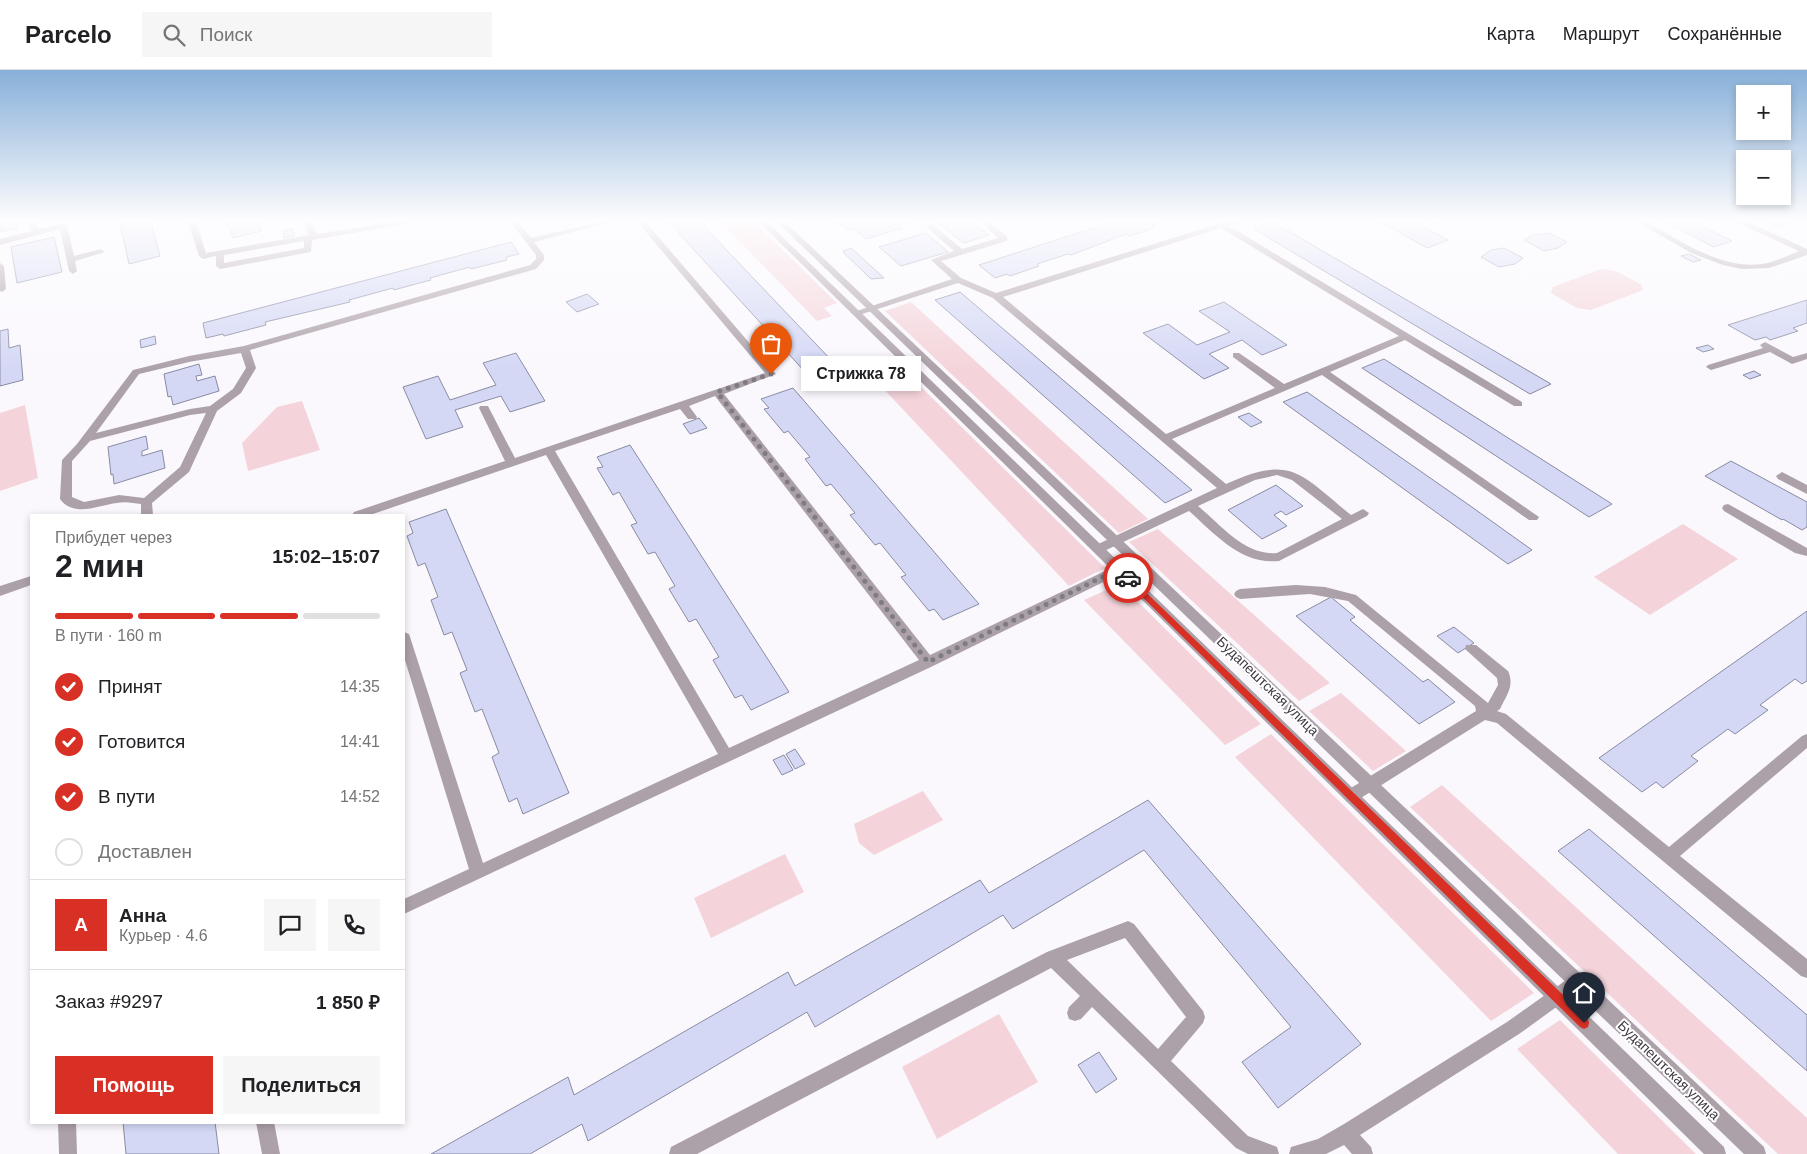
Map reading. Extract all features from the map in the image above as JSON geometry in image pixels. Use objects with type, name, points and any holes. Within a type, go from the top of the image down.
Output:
[{"type":"street","points":[[0,270],[2,289]]},
{"type":"street","points":[[146,502],[132,498],[115,499],[83,506],[66,499],[67,460],[86,439],[136,372],[189,359],[245,349],[528,270]]},
{"type":"street","points":[[363,514],[771,374],[683,270]]},
{"type":"street","name":"Будапештская улица","points":[[812,270],[1717,1154]]},
{"type":"street","name":"Будапештская улица","points":[[831,270],[1757,1154]]},
{"type":"street","points":[[946,270],[958,280],[996,296],[1225,489]]},
{"type":"street","points":[[996,296],[1084,270]]},
{"type":"street","points":[[1296,270],[1518,404]]},
{"type":"street","points":[[856,313],[958,280]]},
{"type":"street","points":[[1165,438],[1406,336]]},
{"type":"street","points":[[1711,367],[1766,346],[1792,361],[1807,356]]},
{"type":"street","points":[[146,502],[185,469],[213,409],[237,391],[251,368],[245,349]]},
{"type":"street","points":[[1236,355],[1284,389]]},
{"type":"street","points":[[1324,372],[1533,517]]},
{"type":"street","points":[[717,392],[928,662]]},
{"type":"street","points":[[682,404],[692,417]]},
{"type":"street","points":[[484,408],[512,463]]},
{"type":"street","points":[[86,439],[190,412],[213,409]]},
{"type":"street","points":[[549,450],[726,755]]},
{"type":"street","points":[[1098,549],[1225,489],[1269,471],[1287,473],[1296,477],[1350,520]]},
{"type":"street","points":[[1782,476],[1807,490]]},
{"type":"street","points":[[146,502],[147,514]]},
{"type":"street","points":[[1191,506],[1243,551],[1268,558],[1279,558],[1363,513]]},
{"type":"street","points":[[1728,508],[1799,550],[1807,552]]},
{"type":"street","points":[[405,907],[928,662],[1136,561]]},
{"type":"street","points":[[0,592],[30,580]]},
{"type":"street","points":[[1240,594],[1317,590],[1352,598],[1482,704],[1483,714]]},
{"type":"street","points":[[405,640],[478,872]]},
{"type":"street","points":[[1350,796],[1483,714],[1494,705],[1505,685],[1503,675],[1471,649]]},
{"type":"street","points":[[1483,714],[1500,718],[1807,970]]},
{"type":"street","points":[[1669,856],[1807,740]]},
{"type":"street","points":[[678,1154],[1053,958],[1128,929],[1197,1017],[1160,1060]]},
{"type":"street","points":[[1053,958],[1160,1060],[1241,1148],[1270,1154]]},
{"type":"street","points":[[1298,1154],[1308,1153],[1346,1133],[1557,997],[1576,981]]},
{"type":"street","points":[[1075,1013],[1092,995]]},
{"type":"street","points":[[67,1124],[68,1154]]},
{"type":"street","points":[[266,1124],[271,1154]]},
{"type":"street","points":[[1346,1133],[1364,1154]]},
{"type":"shaded area","points":[[767,270],[803,270],[837,303],[824,308],[832,316],[817,321]]},
{"type":"shaded area","points":[[1599,270],[1605,270],[1616,271],[1642,285],[1643,290],[1591,310],[1577,308],[1551,293],[1553,287]]},
{"type":"shaded area","points":[[911,302],[1148,519],[1119,533],[885,311]]},
{"type":"shaded area","points":[[883,361],[908,385],[917,383],[1105,568],[1069,586],[863,367]]},
{"type":"shaded area","points":[[302,401],[320,450],[248,471],[242,443],[277,407]]},
{"type":"shaded area","points":[[25,405],[38,478],[0,491],[0,413]]},
{"type":"shaded area","points":[[1683,524],[1738,559],[1650,615],[1594,577]]},
{"type":"shaded area","points":[[1158,529],[1330,683],[1299,701],[1129,542]]},
{"type":"shaded area","points":[[1120,584],[1261,724],[1225,745],[1084,600]]},
{"type":"shaded area","points":[[1341,693],[1406,751],[1373,771],[1309,711]]},
{"type":"shaded area","points":[[1271,734],[1534,993],[1491,1021],[1235,757]]},
{"type":"shaded area","points":[[1442,785],[1807,1118],[1807,1154],[1778,1154],[1410,807]]},
{"type":"shaded area","points":[[923,791],[943,820],[874,855],[859,843],[854,824]]},
{"type":"shaded area","points":[[785,854],[804,892],[711,938],[694,898]]},
{"type":"shaded area","points":[[999,1014],[1038,1082],[937,1139],[902,1067]]},
{"type":"shaded area","points":[[1560,1020],[1696,1154],[1618,1154],[1517,1049]]},
{"type":"building","points":[[15,270],[61,270],[62,272],[17,283]]},
{"type":"building","points":[[406,270],[461,270],[430,278],[431,280],[349,300],[350,302],[265,322],[266,325],[224,336],[223,334],[206,338],[203,323]]},
{"type":"building","points":[[712,270],[745,270],[834,363],[806,373]]},
{"type":"building","points":[[861,270],[875,270],[884,278],[871,279]]},
{"type":"building","points":[[985,270],[1029,270],[1010,276],[1007,274],[995,278]]},
{"type":"building","points":[[1322,270],[1355,270],[1551,384],[1530,394]]},
{"type":"building","points":[[960,292],[1192,490],[1165,503],[935,300]]},
{"type":"building","points":[[587,294],[599,304],[577,312],[566,302]]},
{"type":"building","points":[[1807,300],[1807,323],[1793,328],[1798,331],[1770,340],[1766,337],[1755,340],[1728,325]]},
{"type":"building","points":[[1224,302],[1287,345],[1262,355],[1242,340],[1209,354],[1229,368],[1204,379],[1143,333],[1168,324],[1197,345],[1230,332],[1199,311]]},
{"type":"building","points":[[8,329],[9,348],[20,345],[23,380],[0,386],[0,331]]},
{"type":"building","points":[[155,336],[156,344],[141,348],[140,340]]},
{"type":"building","points":[[1708,345],[1714,349],[1703,352],[1696,348]]},
{"type":"building","points":[[516,353],[545,401],[510,412],[501,396],[455,410],[463,427],[426,439],[403,387],[438,376],[450,400],[496,385],[483,363]]},
{"type":"building","points":[[1384,359],[1612,504],[1589,517],[1362,368]]},
{"type":"building","points":[[199,364],[202,375],[196,376],[197,381],[215,376],[219,391],[173,405],[171,396],[168,397],[164,374]]},
{"type":"building","points":[[1754,371],[1761,375],[1750,379],[1743,375]]},
{"type":"building","points":[[793,388],[979,604],[943,620],[934,609],[929,611],[901,577],[906,575],[880,543],[875,545],[850,515],[855,513],[831,484],[826,486],[805,459],[810,457],[788,431],[784,433],[764,409],[769,408],[761,399]]},
{"type":"building","points":[[1307,392],[1532,550],[1508,564],[1283,402]]},
{"type":"building","points":[[1249,413],[1262,422],[1251,427],[1238,417]]},
{"type":"building","points":[[699,418],[707,428],[690,434],[683,424]]},
{"type":"building","points":[[146,436],[148,449],[142,451],[142,456],[162,450],[165,468],[114,484],[113,474],[111,475],[108,447]]},
{"type":"building","points":[[630,445],[789,692],[751,710],[742,695],[735,698],[713,660],[719,657],[696,619],[689,622],[669,589],[675,586],[655,552],[648,554],[631,525],[637,523],[619,492],[613,495],[597,468],[603,467],[597,457]]},
{"type":"building","points":[[1731,461],[1807,502],[1807,527],[1802,530],[1782,520],[1705,476]]},
{"type":"building","points":[[1276,485],[1303,506],[1286,515],[1281,511],[1274,515],[1287,526],[1262,539],[1228,510]]},
{"type":"building","points":[[446,509],[569,793],[523,814],[517,798],[509,802],[492,757],[499,753],[482,709],[475,712],[460,673],[467,670],[452,632],[444,635],[431,600],[438,597],[425,563],[418,566],[407,536],[413,533],[409,522]]},
{"type":"building","points":[[1331,597],[1355,617],[1350,620],[1423,682],[1428,679],[1455,702],[1419,724],[1296,616]]},
{"type":"building","points":[[1807,611],[1807,681],[1802,684],[1795,679],[1760,705],[1768,710],[1735,734],[1728,729],[1691,756],[1698,761],[1663,788],[1656,782],[1642,792],[1599,758]]},
{"type":"building","points":[[1454,627],[1474,643],[1458,653],[1437,636]]},
{"type":"building","points":[[795,749],[805,764],[795,769],[786,754]]},
{"type":"building","points":[[784,755],[793,770],[782,775],[773,760]]},
{"type":"building","points":[[1148,800],[1361,1044],[1278,1108],[1242,1062],[1291,1027],[1144,850],[1013,929],[1003,915],[815,1027],[807,1012],[588,1141],[582,1124],[530,1154],[431,1154],[568,1077],[574,1095],[788,972],[795,986],[980,880],[989,893]]},
{"type":"building","points":[[1589,829],[1807,1015],[1807,1071],[1558,851]]},
{"type":"building","points":[[1099,1052],[1117,1079],[1096,1093],[1078,1065]]},
{"type":"building","points":[[123,1124],[215,1124],[219,1154],[126,1154]]},
{"type":"way so far","points":[[771,374],[717,392],[928,662],[1119,569],[1128,578]]},
{"type":"place","name":"Стрижка 78","points":[[771,374]]},
{"type":"route","points":[[1128,578],[1584,1023]]}]
